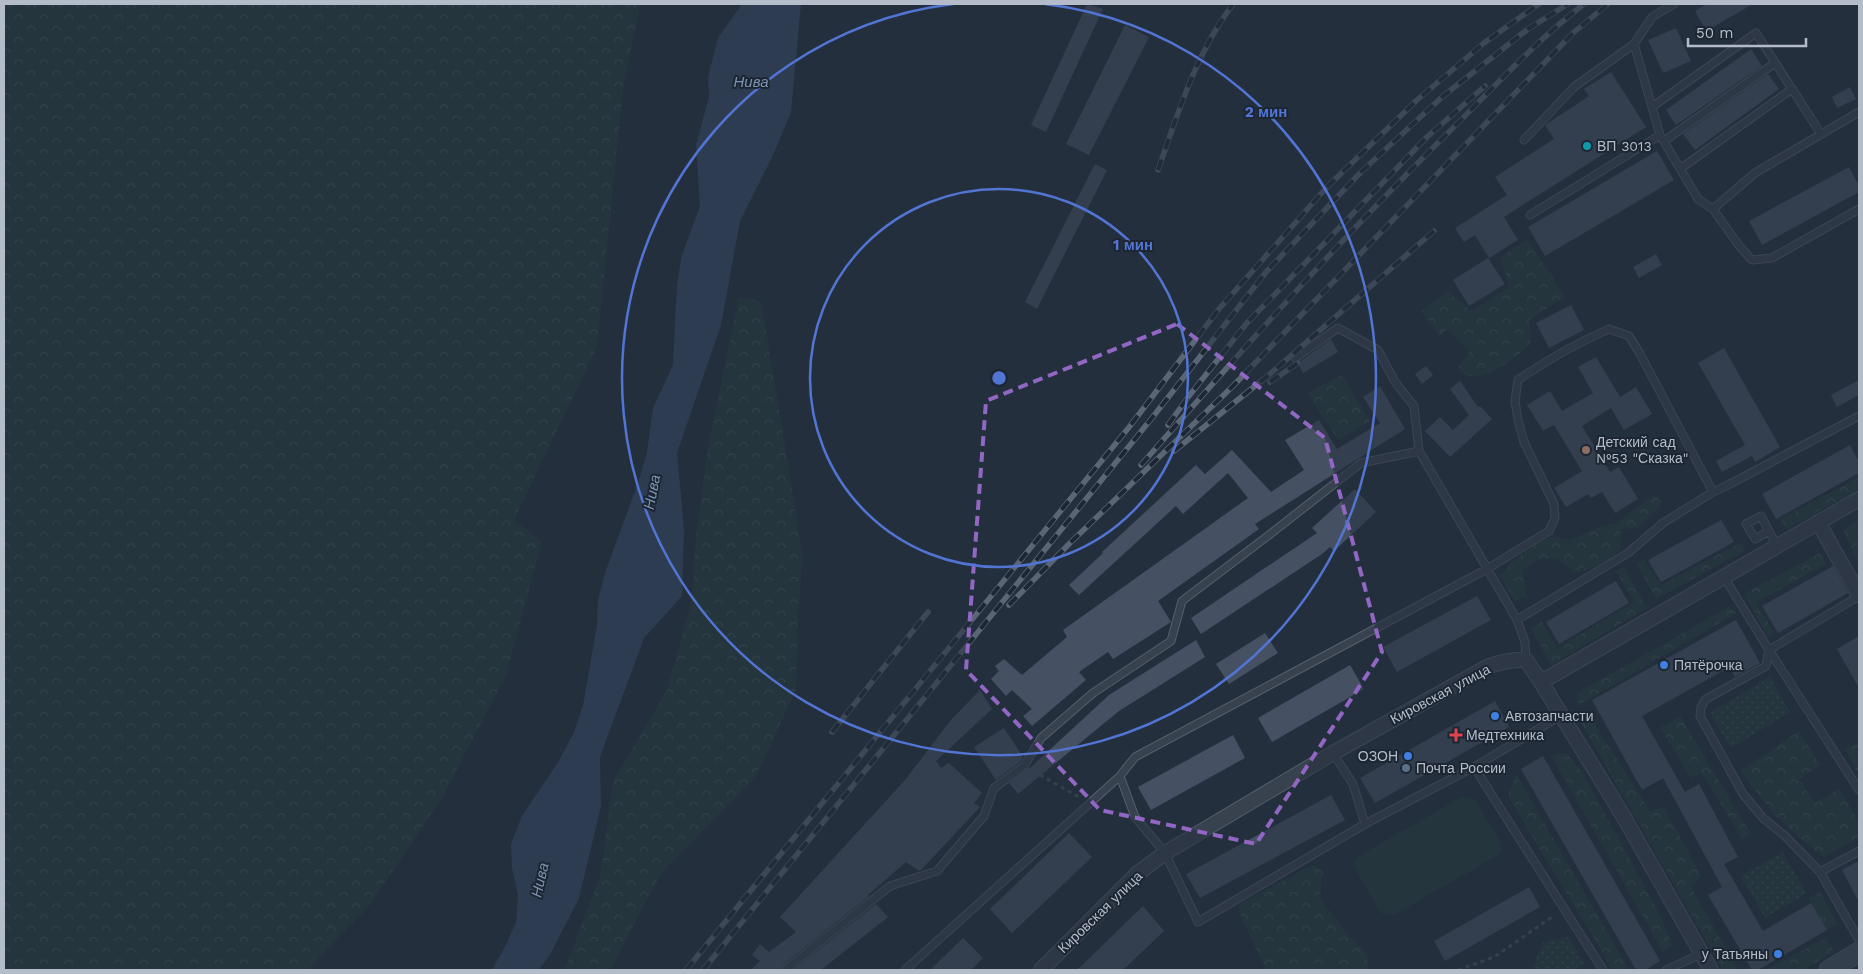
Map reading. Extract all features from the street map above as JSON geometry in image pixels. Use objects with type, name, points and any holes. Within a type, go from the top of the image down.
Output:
[{"type":"main road","points":[[1828,970],[1859,952]]},
{"type":"street","points":[[1541,682],[1859,499]]},
{"type":"street","points":[[1818,522],[1859,596]]},
{"type":"street","points":[[1526,660],[1622,814],[1711,970]]},
{"type":"street","name":"Кировская улица","points":[[1041,970],[1138,873],[1165,853],[1333,753],[1487,667],[1504,661],[1526,660]]},
{"type":"lane","points":[[1524,140],[1574,87],[1634,44],[1652,17],[1674,4]]},
{"type":"lane","points":[[1652,107],[1756,34],[1821,134]]},
{"type":"lane","points":[[1634,44],[1662,138],[1698,200],[1713,209],[1740,247],[1752,260],[1772,258],[1859,210]]},
{"type":"lane","points":[[1530,215],[1662,138],[1775,63]]},
{"type":"lane","points":[[1680,169],[1792,89]]},
{"type":"lane","points":[[1713,209],[1755,173],[1859,112]]},
{"type":"lane","points":[[1295,358],[1338,328],[1378,350],[1396,382],[1414,406],[1419,450],[1517,620],[1525,642],[1526,660]]},
{"type":"lane","points":[[904,970],[1120,776],[1135,757],[1487,569],[1549,531],[1555,518],[1554,504],[1524,442],[1515,400],[1518,380],[1556,356],[1588,338],[1609,329],[1629,336],[1713,492]]},
{"type":"lane","points":[[1517,620],[1628,553],[1662,523],[1713,492],[1859,416]]},
{"type":"lane","points":[[785,970],[890,886],[937,871],[984,816],[994,788],[1024,766],[1040,738],[1093,693],[1171,641],[1182,601],[1269,536],[1361,463],[1419,450]]},
{"type":"lane","points":[[1769,530],[1777,546]]},
{"type":"lane","points":[[1724,577],[1859,790]]},
{"type":"lane","points":[[1859,596],[1769,650],[1766,666],[1706,699],[1701,707],[1700,716],[1743,794],[1763,818],[1785,836],[1820,872],[1859,940]]},
{"type":"lane","points":[[1120,776],[1135,816],[1165,853],[1198,922],[1365,824],[1474,767],[1562,715]]},
{"type":"lane","points":[[1333,753],[1353,784],[1365,824]]},
{"type":"lane","points":[[1474,767],[1603,970]]},
{"type":"lane","points":[[1820,872],[1859,851]]},
{"type":"lane","points":[[1666,970],[1701,954]]},
{"type":"path","points":[[1024,766],[1077,796],[1085,792]]},
{"type":"path","points":[[1458,970],[1494,957],[1555,917],[1556,895]]},
{"type":"highlighted area","points":[[1177,324],[1325,438],[1382,652],[1256,844],[1100,810],[966,670],[986,401]]},
{"type":"green space","points":[[4,4],[640,4],[623,89],[597,347],[514,520],[542,542],[506,675],[442,798],[369,906],[307,970],[4,970]]},
{"type":"green space","points":[[1527,240],[1551,274],[1564,297],[1529,320],[1531,344],[1518,355],[1501,367],[1483,375],[1466,375],[1457,369],[1470,351],[1447,329],[1440,336],[1421,311],[1448,292],[1472,311],[1509,287],[1500,257]]},
{"type":"green space","points":[[739,297],[761,301],[803,556],[798,614],[796,690],[756,776],[660,875],[610,970],[562,970],[567,964],[601,873],[613,782],[667,690],[692,601],[696,536],[708,447]]},
{"type":"green space","points":[[1342,375],[1370,421],[1338,440],[1307,393]]},
{"type":"green space","points":[[1859,477],[1859,489],[1786,529],[1781,519]]},
{"type":"green space","points":[[1656,494],[1662,505],[1638,528],[1621,529],[1620,551],[1599,566],[1575,573],[1557,559],[1541,558],[1523,569],[1526,596],[1515,601],[1500,576],[1514,561],[1537,543],[1552,537],[1570,540],[1600,527],[1615,524]]},
{"type":"green space","points":[[1859,521],[1859,565],[1843,530]]},
{"type":"green space","points":[[1740,543],[1746,550],[1656,599],[1637,564],[1644,560],[1661,585]]},
{"type":"green space","points":[[1820,553],[1826,564],[1757,602],[1774,634],[1768,637],[1744,594]]},
{"type":"green space","points":[[1624,567],[1647,608],[1551,665],[1531,628],[1542,621],[1558,648],[1634,602],[1616,571]]},
{"type":"green space","points":[[1729,607],[1736,613],[1579,705],[1577,693]]},
{"type":"green space","points":[[1770,677],[1790,712],[1731,748],[1710,713]]},
{"type":"green space","points":[[1588,714],[1650,811],[1664,807],[1701,876],[1691,887],[1738,970],[1723,970],[1578,717]]},
{"type":"green space","points":[[1680,716],[1751,834],[1742,839],[1702,772],[1691,778],[1660,728]]},
{"type":"green space","points":[[1799,731],[1820,765],[1799,779],[1815,803],[1839,789],[1859,822],[1859,837],[1824,857],[1803,841],[1774,814],[1740,771]]},
{"type":"green space","points":[[1859,742],[1859,775],[1845,749]]},
{"type":"green space","points":[[1566,753],[1583,773],[1660,915],[1672,944],[1663,952],[1551,755]]},
{"type":"green space","points":[[1516,774],[1629,970],[1613,970],[1508,796]]},
{"type":"green space","points":[[1462,797],[1470,797],[1476,801],[1500,842],[1501,849],[1498,855],[1394,915],[1386,915],[1380,912],[1356,870],[1354,863],[1357,857]]},
{"type":"green space","points":[[1782,852],[1807,893],[1765,918],[1741,876]]},
{"type":"green space","points":[[1313,865],[1323,872],[1320,898],[1345,932],[1367,954],[1368,970],[1266,970],[1239,912],[1239,904]]},
{"type":"green space","points":[[1820,892],[1838,924],[1827,930],[1808,898]]},
{"type":"green space","points":[[1568,937],[1584,964],[1573,970],[1535,970],[1533,967],[1543,942]]},
{"type":"green space","points":[[1826,938],[1834,952],[1803,970],[1766,970]]},
{"type":"water","name":"Нива","points":[[742,4],[801,4],[791,112],[773,155],[740,221],[721,325],[677,453],[684,529],[682,596],[644,638],[600,757],[601,806],[579,898],[551,953],[539,970],[492,970],[516,922],[518,895],[512,868],[511,844],[522,816],[559,761],[574,732],[583,706],[597,625],[598,600],[606,570],[638,483],[647,452],[653,408],[673,365],[677,284],[682,255],[700,206],[696,145],[709,97],[708,77],[718,38]]},
{"type":"building","points":[[1087,4],[1103,9],[1046,132],[1031,125]]},
{"type":"building","points":[[1707,4],[1753,4],[1706,31],[1695,11]]},
{"type":"building","points":[[1125,25],[1149,37],[1089,155],[1066,144]]},
{"type":"building","points":[[1676,28],[1691,61],[1663,73],[1648,40]]},
{"type":"building","points":[[1751,49],[1762,66],[1676,125],[1666,110]]},
{"type":"building","name":"ВП 3013","points":[[1611,72],[1646,127],[1504,217],[1518,240],[1489,258],[1475,235],[1464,242],[1455,228],[1507,195],[1495,177],[1554,139],[1545,125],[1589,96],[1584,89]]},
{"type":"building","points":[[1768,74],[1779,89],[1695,150],[1683,134]]},
{"type":"building","points":[[1850,87],[1856,99],[1837,108],[1832,97]]},
{"type":"building","points":[[1657,151],[1674,180],[1545,256],[1528,227]]},
{"type":"building","points":[[1095,164],[1107,170],[1037,309],[1025,302]]},
{"type":"building","points":[[1849,167],[1859,186],[1859,192],[1762,245],[1749,221]]},
{"type":"building","points":[[1656,254],[1662,265],[1639,278],[1633,267]]},
{"type":"building","points":[[1488,258],[1505,284],[1469,306],[1453,280]]},
{"type":"building","points":[[1571,305],[1584,330],[1549,348],[1536,323]]},
{"type":"building","points":[[1331,339],[1338,352],[1303,373],[1298,363]]},
{"type":"building","points":[[1724,348],[1780,447],[1755,462],[1752,456],[1722,472],[1716,461],[1745,445],[1698,363]]},
{"type":"building","points":[[1596,357],[1620,397],[1636,387],[1652,414],[1624,430],[1611,408],[1582,426],[1610,472],[1619,467],[1638,499],[1615,513],[1602,492],[1591,498],[1588,494],[1566,507],[1554,488],[1582,471],[1554,425],[1543,431],[1527,405],[1550,391],[1562,411],[1593,393],[1578,367]]},
{"type":"building","points":[[1426,366],[1433,375],[1422,384],[1415,374]]},
{"type":"building","points":[[1859,380],[1859,395],[1837,407],[1831,395]]},
{"type":"building","points":[[1460,381],[1478,407],[1480,406],[1492,419],[1450,457],[1425,431],[1440,417],[1453,430],[1469,415],[1450,389]]},
{"type":"building","points":[[1380,386],[1405,429],[1255,524],[1259,529],[1158,601],[1171,622],[1113,659],[1108,652],[1079,672],[1086,680],[1032,726],[1023,716],[1032,709],[1012,690],[1006,696],[991,679],[999,671],[995,666],[1004,659],[1022,675],[1067,637],[1063,630],[1248,498],[1228,473],[1183,514],[1176,506],[1079,595],[1069,585],[1196,465],[1205,474],[1232,450],[1271,492],[1304,470],[1285,440],[1319,420],[1337,449],[1380,423],[1363,397]]},
{"type":"building","points":[[1850,445],[1859,462],[1859,473],[1776,519],[1762,494]]},
{"type":"building","points":[[1355,489],[1376,512],[1334,551],[1330,547],[1201,634],[1191,618],[1317,533],[1312,528]]},
{"type":"building","points":[[1721,520],[1734,542],[1661,582],[1648,560]]},
{"type":"building","points":[[1833,566],[1848,593],[1778,633],[1762,606]]},
{"type":"building","points":[[1616,581],[1629,603],[1559,644],[1546,622]]},
{"type":"building","points":[[1477,596],[1491,620],[1397,672],[1383,647]]},
{"type":"building","points":[[1736,620],[1760,663],[1735,677],[1730,667],[1642,716],[1685,792],[1699,784],[1738,857],[1724,864],[1763,931],[1811,903],[1827,930],[1758,970],[1752,970],[1708,895],[1722,887],[1663,778],[1642,790],[1592,700]]},
{"type":"building","points":[[1265,633],[1278,653],[1229,684],[1216,664]]},
{"type":"building","points":[[1859,636],[1859,688],[1837,649]]},
{"type":"building","points":[[1196,640],[1205,657],[1119,711],[1018,794],[1009,783],[1030,768],[1109,695]]},
{"type":"building","points":[[1350,665],[1364,689],[1272,742],[1258,718]]},
{"type":"building","points":[[980,690],[992,709],[936,761],[941,768],[949,763],[982,793],[974,803],[980,807],[921,870],[919,871],[906,862],[869,896],[782,966],[780,970],[751,970],[760,961],[752,955],[760,944],[769,952],[796,932],[780,917],[905,780],[950,721]]},
{"type":"building","points":[[1495,701],[1509,727],[1375,803],[1360,778]]},
{"type":"building","points":[[1004,728],[1023,757],[1020,762],[996,780],[974,747]]},
{"type":"building","points":[[1233,735],[1245,758],[1151,810],[1138,787]]},
{"type":"building","points":[[1543,756],[1660,961],[1645,970],[1636,970],[1521,769]]},
{"type":"building","points":[[1331,795],[1345,820],[1200,898],[1186,874]]},
{"type":"building","points":[[1069,833],[1092,857],[1012,933],[990,909]]},
{"type":"building","points":[[1859,861],[1859,902],[1842,870]]},
{"type":"building","points":[[1529,887],[1540,907],[1445,961],[1434,941]]},
{"type":"building","points":[[876,904],[888,917],[821,970],[793,970]]},
{"type":"building","points":[[1143,906],[1164,931],[1123,970],[1077,970]]},
{"type":"building","points":[[963,938],[983,958],[971,970],[930,970]]},
{"type":"railway","points":[[1158,170],[1198,63],[1208,43],[1233,4]]},
{"type":"railway","points":[[686,970],[1130,426],[1219,309],[1326,188],[1417,100],[1484,43],[1539,4]]},
{"type":"railway","points":[[703,970],[1152,418],[1266,272],[1361,172],[1442,97],[1528,29],[1568,4]]},
{"type":"railway","points":[[1141,465],[1255,336],[1411,169],[1516,64],[1584,4]]},
{"type":"railway","points":[[1009,605],[1070,543],[1233,386],[1573,33],[1608,4]]},
{"type":"railway","points":[[1168,425],[1246,324],[1427,137],[1485,86]]},
{"type":"railway","points":[[1174,451],[1270,374],[1434,231]]},
{"type":"railway","points":[[1270,382],[1298,363]]},
{"type":"railway","points":[[832,732],[928,612]]},
{"type":"place","name":"ВП 3013","points":[[1587,146]]},
{"type":"place","name":"Детский сад №53 \"Сказка\"","points":[[1586,450]]},
{"type":"place","name":"Пятёрочка","points":[[1664,665]]},
{"type":"place","name":"Автозапчасти","points":[[1495,716]]},
{"type":"place","name":"Медтехника","points":[[1456,735]]},
{"type":"place","name":"ОЗОН","points":[[1408,756]]},
{"type":"place","name":"Почта России","points":[[1406,768]]},
{"type":"place","name":"у Татьяны","points":[[1778,954]]}]
